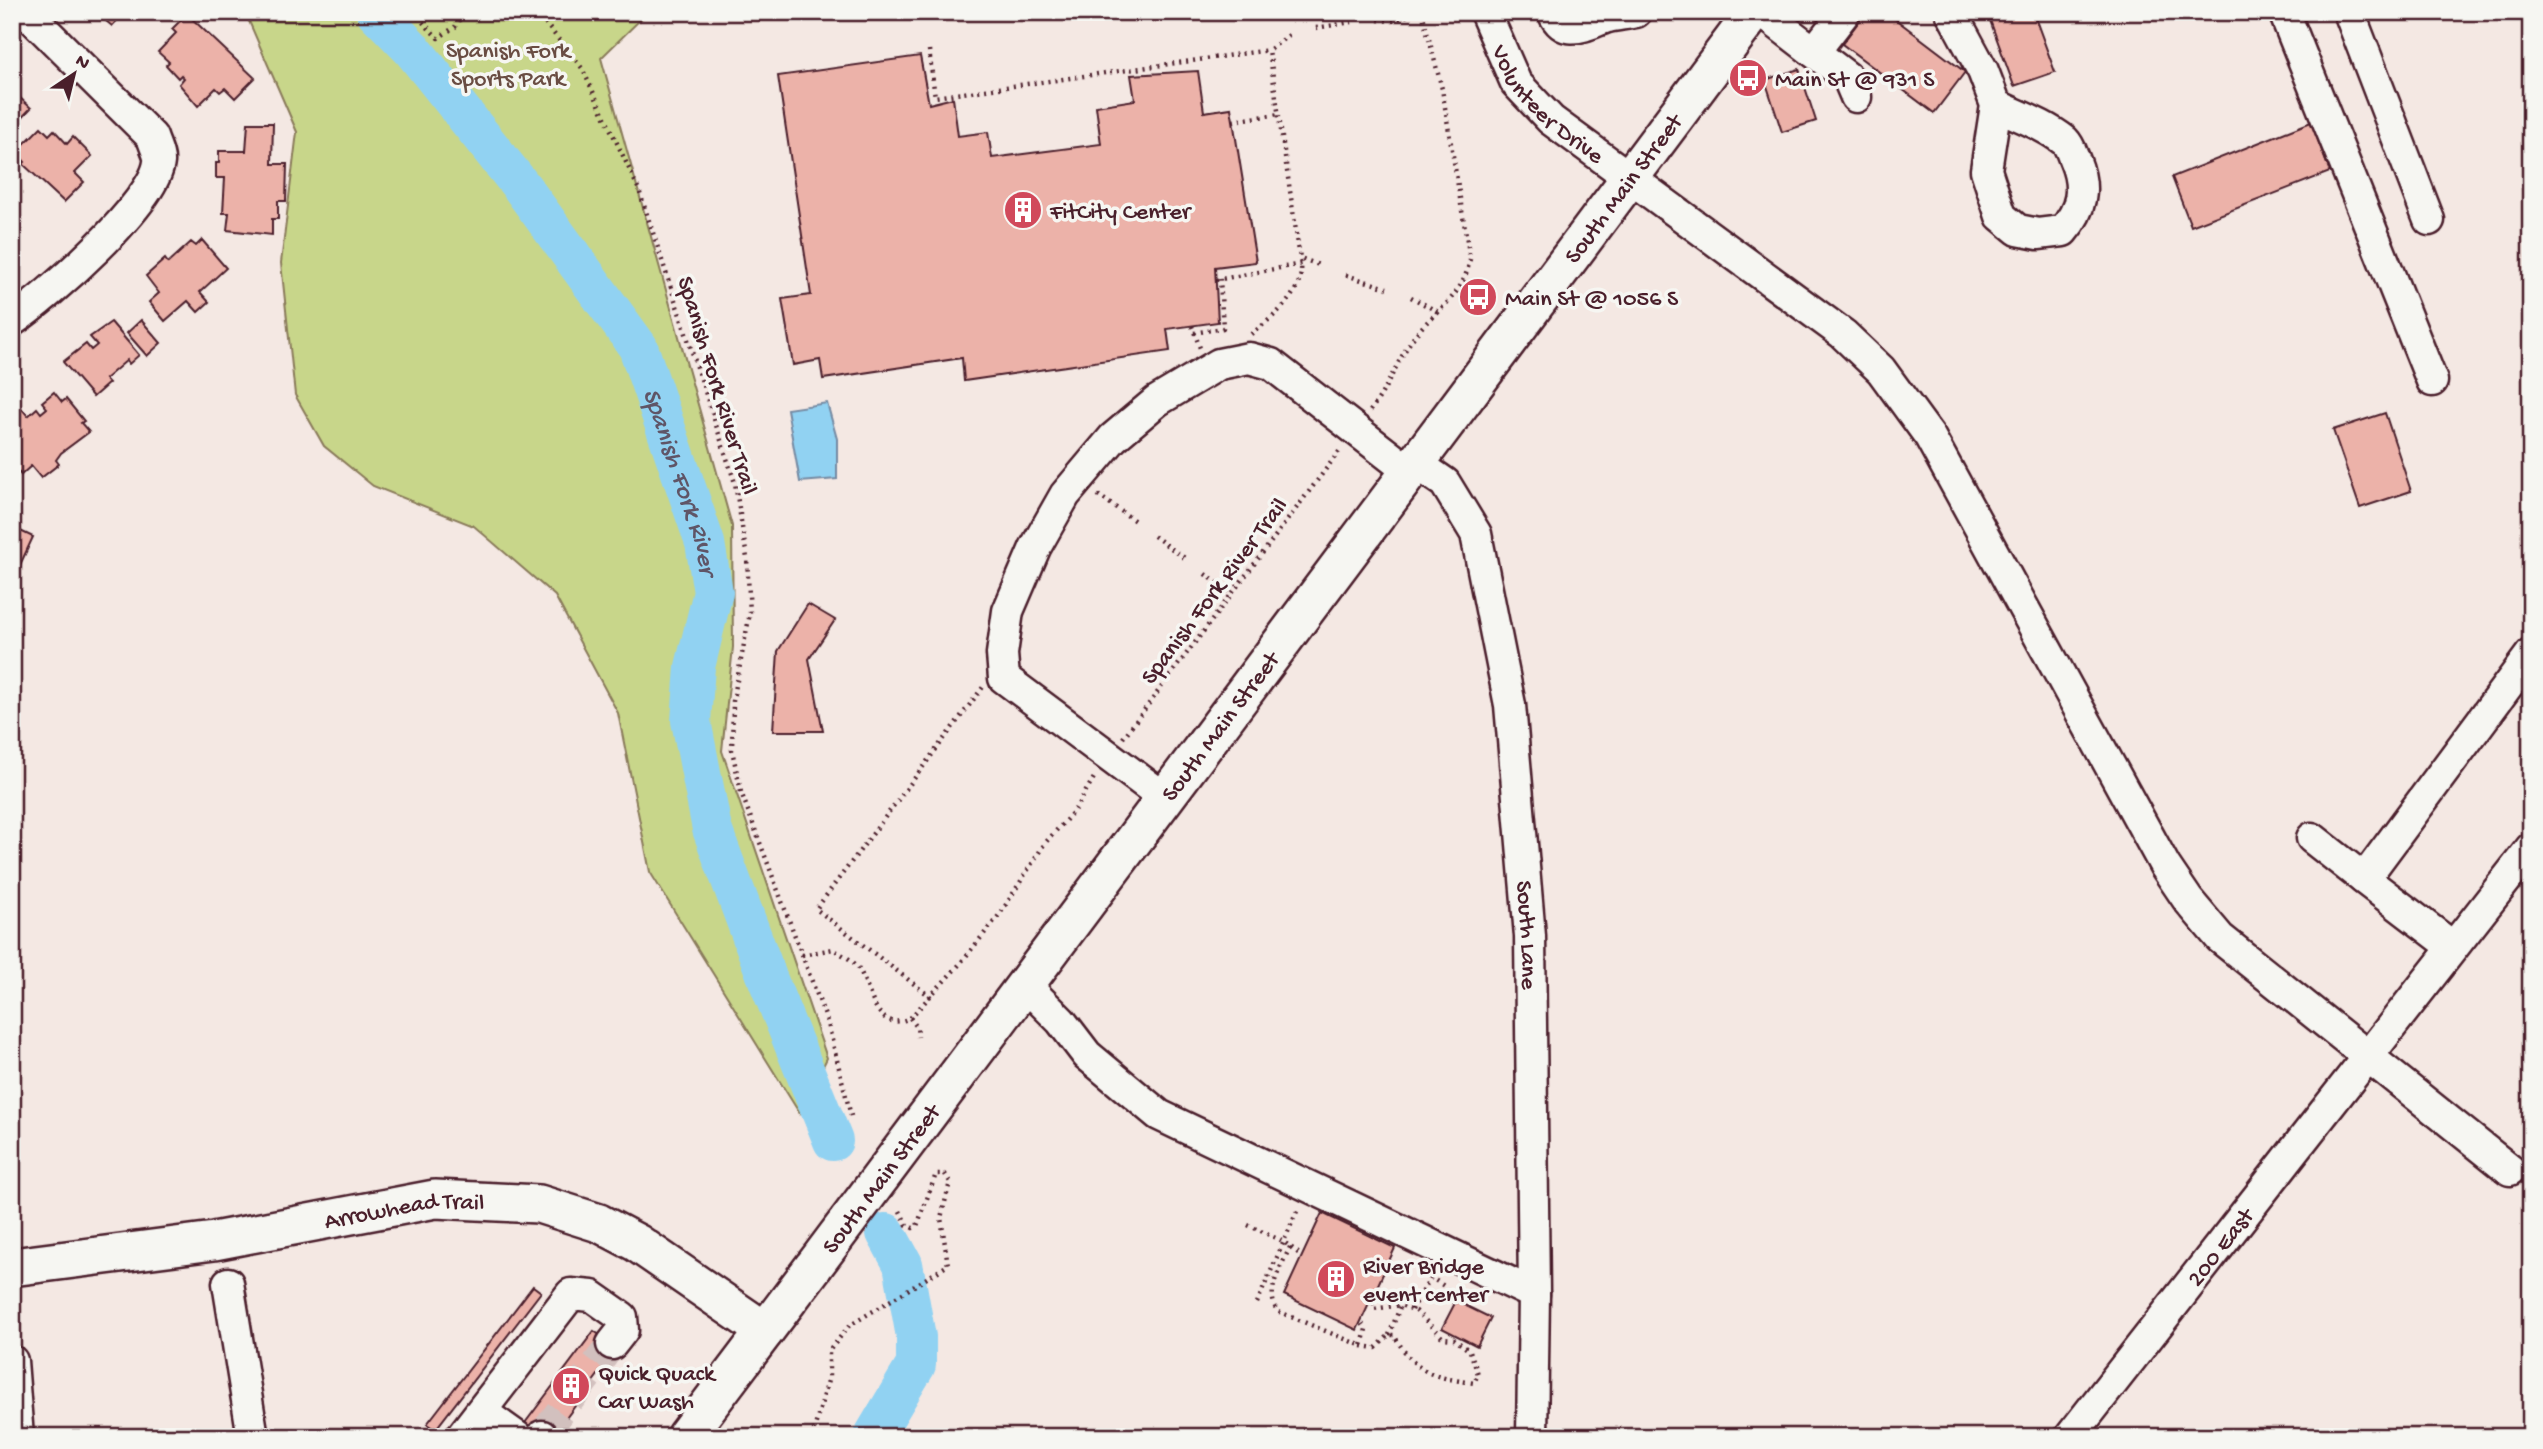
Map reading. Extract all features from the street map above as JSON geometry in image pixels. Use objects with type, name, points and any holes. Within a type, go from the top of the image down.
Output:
[{"type":"main road","name":"South Main Street","points":[[685,1437],[1754,12]]},
{"type":"main road","name":"Arrowhead Trail","points":[[12,1267],[215,1241],[435,1199],[539,1204],[588,1219],[637,1243],[765,1331]]},
{"type":"street","points":[[12,321],[68,276],[149,191],[159,161],[152,137],[26,12]]},
{"type":"street","name":"Volunteer Drive","points":[[1485,12],[1516,83],[1551,120],[1843,334],[1881,370],[1930,437],[2165,866],[2188,900],[2220,938],[2510,1170]]},
{"type":"street","points":[[1553,12],[1562,24],[1574,29],[1606,18],[1636,12]]},
{"type":"street","points":[[1762,12],[1848,78],[1856,97]]},
{"type":"street","points":[[1814,52],[1845,12]]},
{"type":"street","points":[[1951,12],[1983,71],[1996,105]]},
{"type":"street","points":[[2284,12],[2432,380]]},
{"type":"street","points":[[2349,12],[2429,220]]},
{"type":"street","name":"South Lane","points":[[1108,757],[1004,678],[1002,654],[1008,611],[1035,548],[1065,495],[1122,431],[1157,401],[1219,364],[1249,358],[1271,364],[1356,430],[1413,468],[1445,483],[1476,534],[1510,705],[1530,936],[1534,1294],[1532,1437]]},
{"type":"street","points":[[2364,879],[2531,654]]},
{"type":"street","points":[[1108,757],[1166,799]]},
{"type":"street","points":[[2312,838],[2453,947]]},
{"type":"street","name":"200 East","points":[[2070,1437],[2531,848]]},
{"type":"street","points":[[1026,985],[1061,1021],[1087,1055],[1159,1115],[1534,1294]]},
{"type":"street","points":[[228,1283],[253,1437]]},
{"type":"street","points":[[461,1437],[571,1294],[592,1296],[622,1317],[622,1330],[612,1344]]},
{"type":"street","points":[[12,1361],[18,1437]]},
{"type":"street","points":[[482,1412],[517,1437]]},
{"type":"path","points":[[413,12],[438,38],[455,27],[464,12]]},
{"type":"path","name":"Spanish Fork River Trail","points":[[536,12],[582,68],[639,190],[735,483],[747,558],[750,613],[733,701],[732,750],[741,792],[828,1024],[851,1116]]},
{"type":"path","points":[[1378,20],[1393,21],[1416,12]]},
{"type":"path","name":"Spanish Fork River Trail","points":[[911,1018],[1000,914],[1045,843],[1074,811],[1108,757],[1385,392],[1411,341],[1440,313],[1467,275],[1470,259],[1442,89],[1422,12]]},
{"type":"path","points":[[1317,28],[1352,22]]},
{"type":"path","points":[[929,50],[935,97],[1269,50],[1289,35]]},
{"type":"path","points":[[1269,50],[1300,258],[1319,265]]},
{"type":"path","points":[[1233,121],[1279,114]]},
{"type":"path","points":[[1195,333],[1223,328],[1218,279],[1301,264]]},
{"type":"path","points":[[1346,275],[1387,288]]},
{"type":"path","points":[[1411,297],[1440,313]]},
{"type":"path","points":[[1192,326],[1201,353]]},
{"type":"path","points":[[1090,489],[1135,521]]},
{"type":"path","points":[[1154,536],[1186,559]]},
{"type":"path","points":[[1205,574],[1232,593]]},
{"type":"path","points":[[803,955],[833,949],[858,967],[872,1004],[879,1013],[889,1021],[901,1022],[911,1018],[917,1027],[918,1037]]},
{"type":"path","points":[[812,1437],[829,1377],[829,1350],[849,1326],[948,1265],[941,1218],[950,1182],[945,1174],[936,1174],[932,1180],[917,1226],[913,1228],[907,1225],[901,1211]]},
{"type":"path","points":[[1257,1303],[1301,1201]]},
{"type":"path","points":[[1248,1225],[1284,1242],[1302,1256]]},
{"type":"path","points":[[1290,1247],[1274,1283],[1271,1300],[1278,1311],[1362,1346],[1376,1348],[1389,1335],[1401,1305]]},
{"type":"path","points":[[1412,1310],[1431,1277],[1447,1289],[1454,1304]]},
{"type":"path","points":[[1371,1300],[1374,1309],[1401,1305],[1412,1310],[1443,1338],[1454,1339],[1470,1351],[1478,1374],[1474,1383],[1429,1374],[1412,1363],[1394,1335],[1389,1335]]},
{"type":"path","points":[[1361,1322],[1366,1329],[1362,1346]]},
{"type":"green space","name":"Spanish Fork Sports Park","points":[[245,12],[648,12],[601,58],[732,526],[733,647],[722,751],[827,1058],[800,1114],[650,872],[618,713],[555,596],[474,526],[373,486],[324,446],[295,395],[281,263],[297,132]]},
{"type":"water","points":[[827,403],[837,439],[837,479],[800,482],[787,409]]},
{"type":"building","points":[[95,12],[125,12],[112,26]]},
{"type":"building","points":[[1866,12],[1886,12],[1965,72],[1934,113],[1842,44]]},
{"type":"building","points":[[1987,12],[2033,12],[2055,72],[2014,86]]},
{"type":"building","points":[[187,14],[255,78],[235,98],[225,88],[220,92],[216,88],[198,106],[179,84],[184,78],[181,75],[178,78],[166,65],[169,62],[158,52],[176,33],[172,29]]},
{"type":"building","name":"FitCity Center","points":[[920,56],[929,104],[953,98],[958,136],[988,132],[992,158],[1101,144],[1096,106],[1135,100],[1131,75],[1198,71],[1204,112],[1231,108],[1256,262],[1215,267],[1218,322],[1167,329],[1170,351],[964,381],[962,358],[823,379],[820,360],[793,365],[782,299],[811,295],[778,76]]},
{"type":"building","points":[[1799,69],[1816,121],[1782,132],[1765,80]]},
{"type":"building","points":[[12,96],[16,100],[19,97],[31,108],[12,128]]},
{"type":"building","points":[[2311,122],[2330,172],[2191,226],[2172,177]]},
{"type":"building","points":[[248,123],[273,123],[272,164],[287,164],[286,201],[278,201],[278,219],[272,219],[272,235],[227,230],[229,213],[223,213],[225,178],[216,178],[219,151],[246,151]]},
{"type":"building","points":[[41,127],[49,135],[54,130],[67,144],[73,137],[92,156],[75,173],[84,182],[64,202],[23,164],[25,162],[16,152]]},
{"type":"building","points":[[202,240],[226,268],[200,292],[209,302],[198,312],[188,301],[165,321],[149,302],[159,293],[146,276],[165,259],[168,263],[191,242],[196,246]]},
{"type":"building","points":[[141,320],[161,343],[147,356],[127,333]]},
{"type":"building","points":[[111,322],[139,355],[129,364],[127,360],[105,379],[109,383],[93,397],[63,362],[86,344],[91,350],[97,345],[90,337]]},
{"type":"building","points":[[54,392],[62,402],[66,399],[84,421],[81,423],[89,432],[61,453],[56,460],[59,464],[41,478],[31,466],[21,475],[12,465],[12,405],[16,402],[28,416],[37,408],[41,413],[47,408],[42,402]]},
{"type":"building","points":[[2385,413],[2411,491],[2360,508],[2333,430]]},
{"type":"building","points":[[12,527],[33,537],[12,582]]},
{"type":"building","points":[[808,604],[835,620],[809,659],[823,731],[773,731],[778,651]]},
{"type":"building","name":"River Bridge event center","points":[[1322,1213],[1395,1248],[1357,1330],[1284,1295]]},
{"type":"building","points":[[533,1286],[541,1292],[435,1430],[427,1424]]},
{"type":"building","points":[[1456,1301],[1491,1318],[1477,1346],[1442,1328]]},
{"type":"building","name":"Quick Quack Car Wash","points":[[594,1331],[618,1348],[552,1437],[543,1437],[525,1423]]},
{"type":"waterway","name":"Spanish Fork River","points":[[376,12],[412,49],[521,186],[638,347],[705,543],[713,592],[695,667],[691,721],[712,829],[768,980],[833,1141]]},
{"type":"waterway","name":"Spanish Fork River","points":[[873,1437],[916,1365],[916,1337],[903,1264],[886,1233]]},
{"type":"tunnel","points":[[542,1436],[612,1344]]},
{"type":"place","name":"Main St @ 931 S","points":[[1748,78]]},
{"type":"place","name":"FitCity Center","points":[[1023,210]]},
{"type":"place","name":"Main St @ 1056 S","points":[[1478,297]]},
{"type":"place","name":"River Bridge event center","points":[[1336,1279]]},
{"type":"place","name":"Quick Quack Car Wash","points":[[571,1386]]}]
